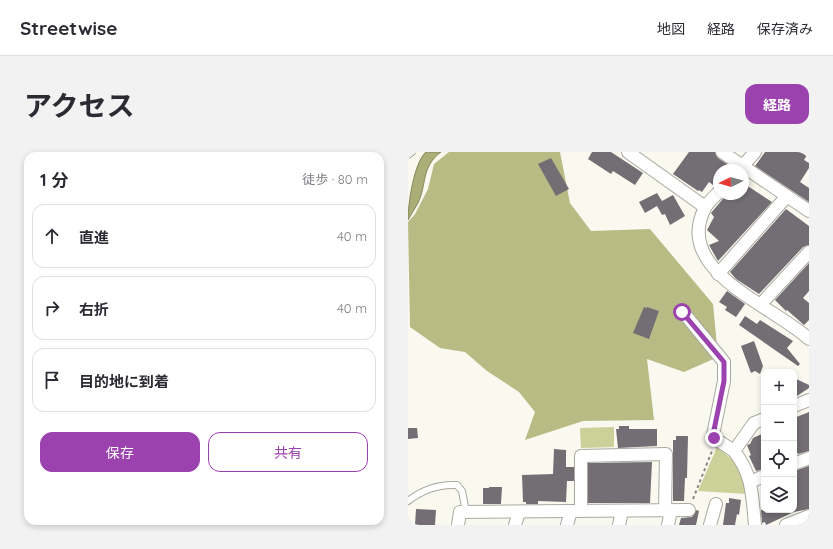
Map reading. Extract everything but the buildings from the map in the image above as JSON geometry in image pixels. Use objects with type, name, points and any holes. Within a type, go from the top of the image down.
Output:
[{"type":"street","points":[[628,152],[705,207]]},
{"type":"street","points":[[722,152],[736,164]]},
{"type":"street","points":[[744,164],[755,152]]},
{"type":"street","points":[[749,173],[809,211]]},
{"type":"street","points":[[718,274],[787,196]]},
{"type":"street","points":[[713,198],[705,207],[699,227],[699,241],[708,262],[718,274],[809,338]]},
{"type":"street","points":[[761,304],[809,252]]},
{"type":"street","points":[[682,312],[724,362],[724,381],[713,435],[734,451],[742,461],[750,482],[755,525]]},
{"type":"street","points":[[796,405],[809,400]]},
{"type":"street","points":[[734,451],[754,423],[761,420]]},
{"type":"street","points":[[567,525],[576,511],[581,456],[666,454],[668,525]]},
{"type":"street","points":[[797,463],[809,458]]},
{"type":"street","points":[[750,482],[762,477]]},
{"type":"street","points":[[710,525],[716,504]]},
{"type":"street","points":[[458,525],[459,514],[466,512],[689,510]]},
{"type":"street","points":[[619,525],[622,511]]},
{"type":"street","points":[[515,525],[519,512]]},
{"type":"street","points":[[786,525],[809,516]]},
{"type":"lane","points":[[408,155],[412,152]]},
{"type":"lane","points":[[408,501],[426,490],[437,487],[457,485],[462,491],[466,512]]},
{"type":"path","points":[[689,510],[701,475],[718,440]]},
{"type":"shaded area","points":[[426,152],[441,152],[430,164],[427,170],[421,196],[408,220],[412,184],[418,165]]},
{"type":"shaded area","points":[[449,152],[560,152],[570,203],[591,231],[650,229],[713,304],[718,357],[684,372],[647,359],[654,420],[583,421],[525,440],[535,412],[519,392],[487,371],[465,352],[440,348],[410,327],[408,222],[415,214],[428,189],[434,164]]},
{"type":"shaded area","points":[[614,427],[614,447],[581,448],[580,428]]},
{"type":"shaded area","points":[[717,447],[740,466],[747,494],[698,491]]},
{"type":"route","points":[[682,312],[724,362],[724,381],[713,435],[714,438]]}]
